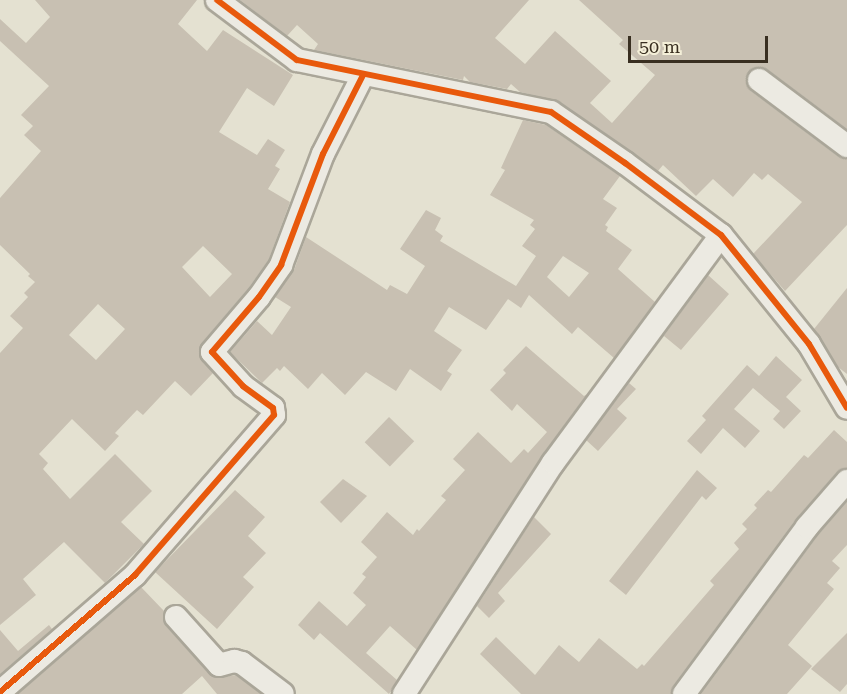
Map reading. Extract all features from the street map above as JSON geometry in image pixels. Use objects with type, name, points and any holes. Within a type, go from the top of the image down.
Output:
[{"type":"street","points":[[217,0],[297,60],[551,112],[626,163],[721,235],[809,344],[847,408]]},
{"type":"street","points":[[0,692],[135,575],[274,415],[273,408],[243,386],[212,352],[259,297],[281,265],[323,154],[363,75]]},
{"type":"street","points":[[759,80],[847,146]]},
{"type":"street","points":[[404,694],[553,463],[721,235]]},
{"type":"street","points":[[684,694],[807,527],[847,481]]},
{"type":"street","points":[[176,617],[219,664],[234,661],[242,663],[283,694]]},
{"type":"building","points":[[35,0],[197,0],[178,24],[207,51],[223,30],[293,75],[274,106],[247,88],[219,132],[257,155],[268,139],[285,150],[275,166],[280,169],[268,189],[290,202],[269,259],[248,289],[201,344],[199,356],[213,373],[191,396],[175,381],[143,415],[137,410],[115,433],[119,436],[105,451],[72,419],[39,454],[48,463],[43,469],[70,499],[115,454],[152,491],[121,522],[144,544],[105,583],[64,542],[23,579],[36,595],[0,625],[0,353],[23,328],[10,316],[28,297],[24,293],[35,282],[28,276],[30,274],[0,245],[0,198],[41,151],[24,135],[33,126],[21,115],[49,86],[0,41],[0,19],[26,43],[50,17]],"holes":[[[203,246],[232,274],[210,297],[182,267]],[[98,304],[125,329],[96,360],[69,335]]]},
{"type":"building","points":[[240,0],[529,0],[495,38],[525,64],[555,31],[611,81],[590,103],[612,123],[655,75],[619,44],[623,40],[579,0],[847,0],[847,129],[767,69],[753,68],[746,79],[751,91],[839,157],[847,159],[847,225],[785,291],[753,254],[802,202],[768,174],[762,180],[754,173],[733,197],[713,179],[696,196],[663,165],[658,171],[558,101],[520,92],[511,84],[507,89],[470,82],[464,76],[463,80],[314,50],[318,44],[297,25],[287,36]]},
{"type":"building","points":[[523,120],[546,125],[620,176],[603,199],[617,208],[605,225],[608,227],[606,231],[632,250],[618,269],[655,302],[614,358],[578,327],[572,334],[529,295],[521,308],[508,299],[486,330],[449,307],[434,331],[462,350],[447,371],[452,374],[441,391],[410,369],[396,391],[366,372],[345,395],[322,373],[308,389],[284,366],[280,371],[277,368],[262,383],[230,352],[257,321],[272,335],[291,307],[275,297],[294,270],[306,237],[387,290],[390,285],[407,294],[425,266],[400,249],[426,210],[441,218],[435,230],[443,236],[440,241],[516,286],[536,256],[522,246],[535,229],[530,225],[534,220],[490,195],[505,170],[501,168]],"holes":[[[563,256],[589,273],[569,297],[547,277]]]},
{"type":"building","points":[[708,275],[729,294],[681,350],[664,336],[647,359]]},
{"type":"building","points":[[847,288],[847,374],[838,367],[814,329]]},
{"type":"building","points":[[526,346],[584,396],[587,394],[542,456],[417,650],[390,626],[366,653],[397,680],[389,694],[320,633],[314,640],[298,625],[319,601],[347,626],[366,605],[353,593],[366,577],[362,574],[377,557],[361,542],[387,512],[413,535],[417,529],[419,531],[446,500],[441,496],[465,470],[453,459],[478,432],[511,463],[524,449],[528,453],[547,432],[517,404],[512,411],[490,390],[506,373],[503,370]]},
{"type":"building","points":[[776,356],[802,380],[786,397],[801,411],[784,429],[773,419],[780,411],[753,388],[734,409],[760,431],[745,448],[723,428],[701,454],[687,441],[706,420],[702,416],[747,365],[759,376]]},
{"type":"building","points":[[629,383],[636,389],[617,409],[627,418],[598,451],[586,440]]},
{"type":"building","points":[[389,417],[414,441],[390,466],[365,442]]},
{"type":"building","points":[[834,430],[847,442],[847,468],[837,472],[796,519],[673,686],[671,694],[521,694],[480,654],[496,637],[535,675],[559,645],[579,662],[599,638],[637,669],[642,664],[644,666],[714,585],[710,581],[739,549],[734,543],[747,529],[742,524],[757,508],[754,505],[768,490],[771,492],[804,455],[808,458]]},
{"type":"building","points":[[697,470],[717,488],[706,500],[702,496],[626,595],[609,581]]},
{"type":"building","points":[[343,479],[367,496],[341,523],[320,502]]},
{"type":"building","points":[[235,490],[265,517],[248,536],[266,553],[243,577],[254,587],[217,629],[155,572]]},
{"type":"building","points":[[847,502],[847,545],[832,561],[840,568],[827,583],[834,589],[788,645],[812,666],[787,694],[701,694],[818,535]]},
{"type":"building","points":[[534,517],[551,534],[498,593],[505,601],[489,618],[477,606]]},
{"type":"building","points":[[141,587],[164,611],[163,619],[166,626],[209,674],[216,678],[236,675],[261,694],[217,694],[202,676],[182,694],[18,694]]},
{"type":"building","points":[[49,625],[52,629],[0,674],[0,630],[18,651]]},
{"type":"building","points":[[847,633],[847,684],[840,692],[811,669]]},
{"type":"cycle path","points":[[217,0],[297,60],[551,112],[625,163],[721,235],[809,344],[847,408]]},
{"type":"cycle path","points":[[0,692],[135,575],[274,415],[273,408],[243,386],[212,352],[259,297],[281,265],[323,154],[363,75]]}]
